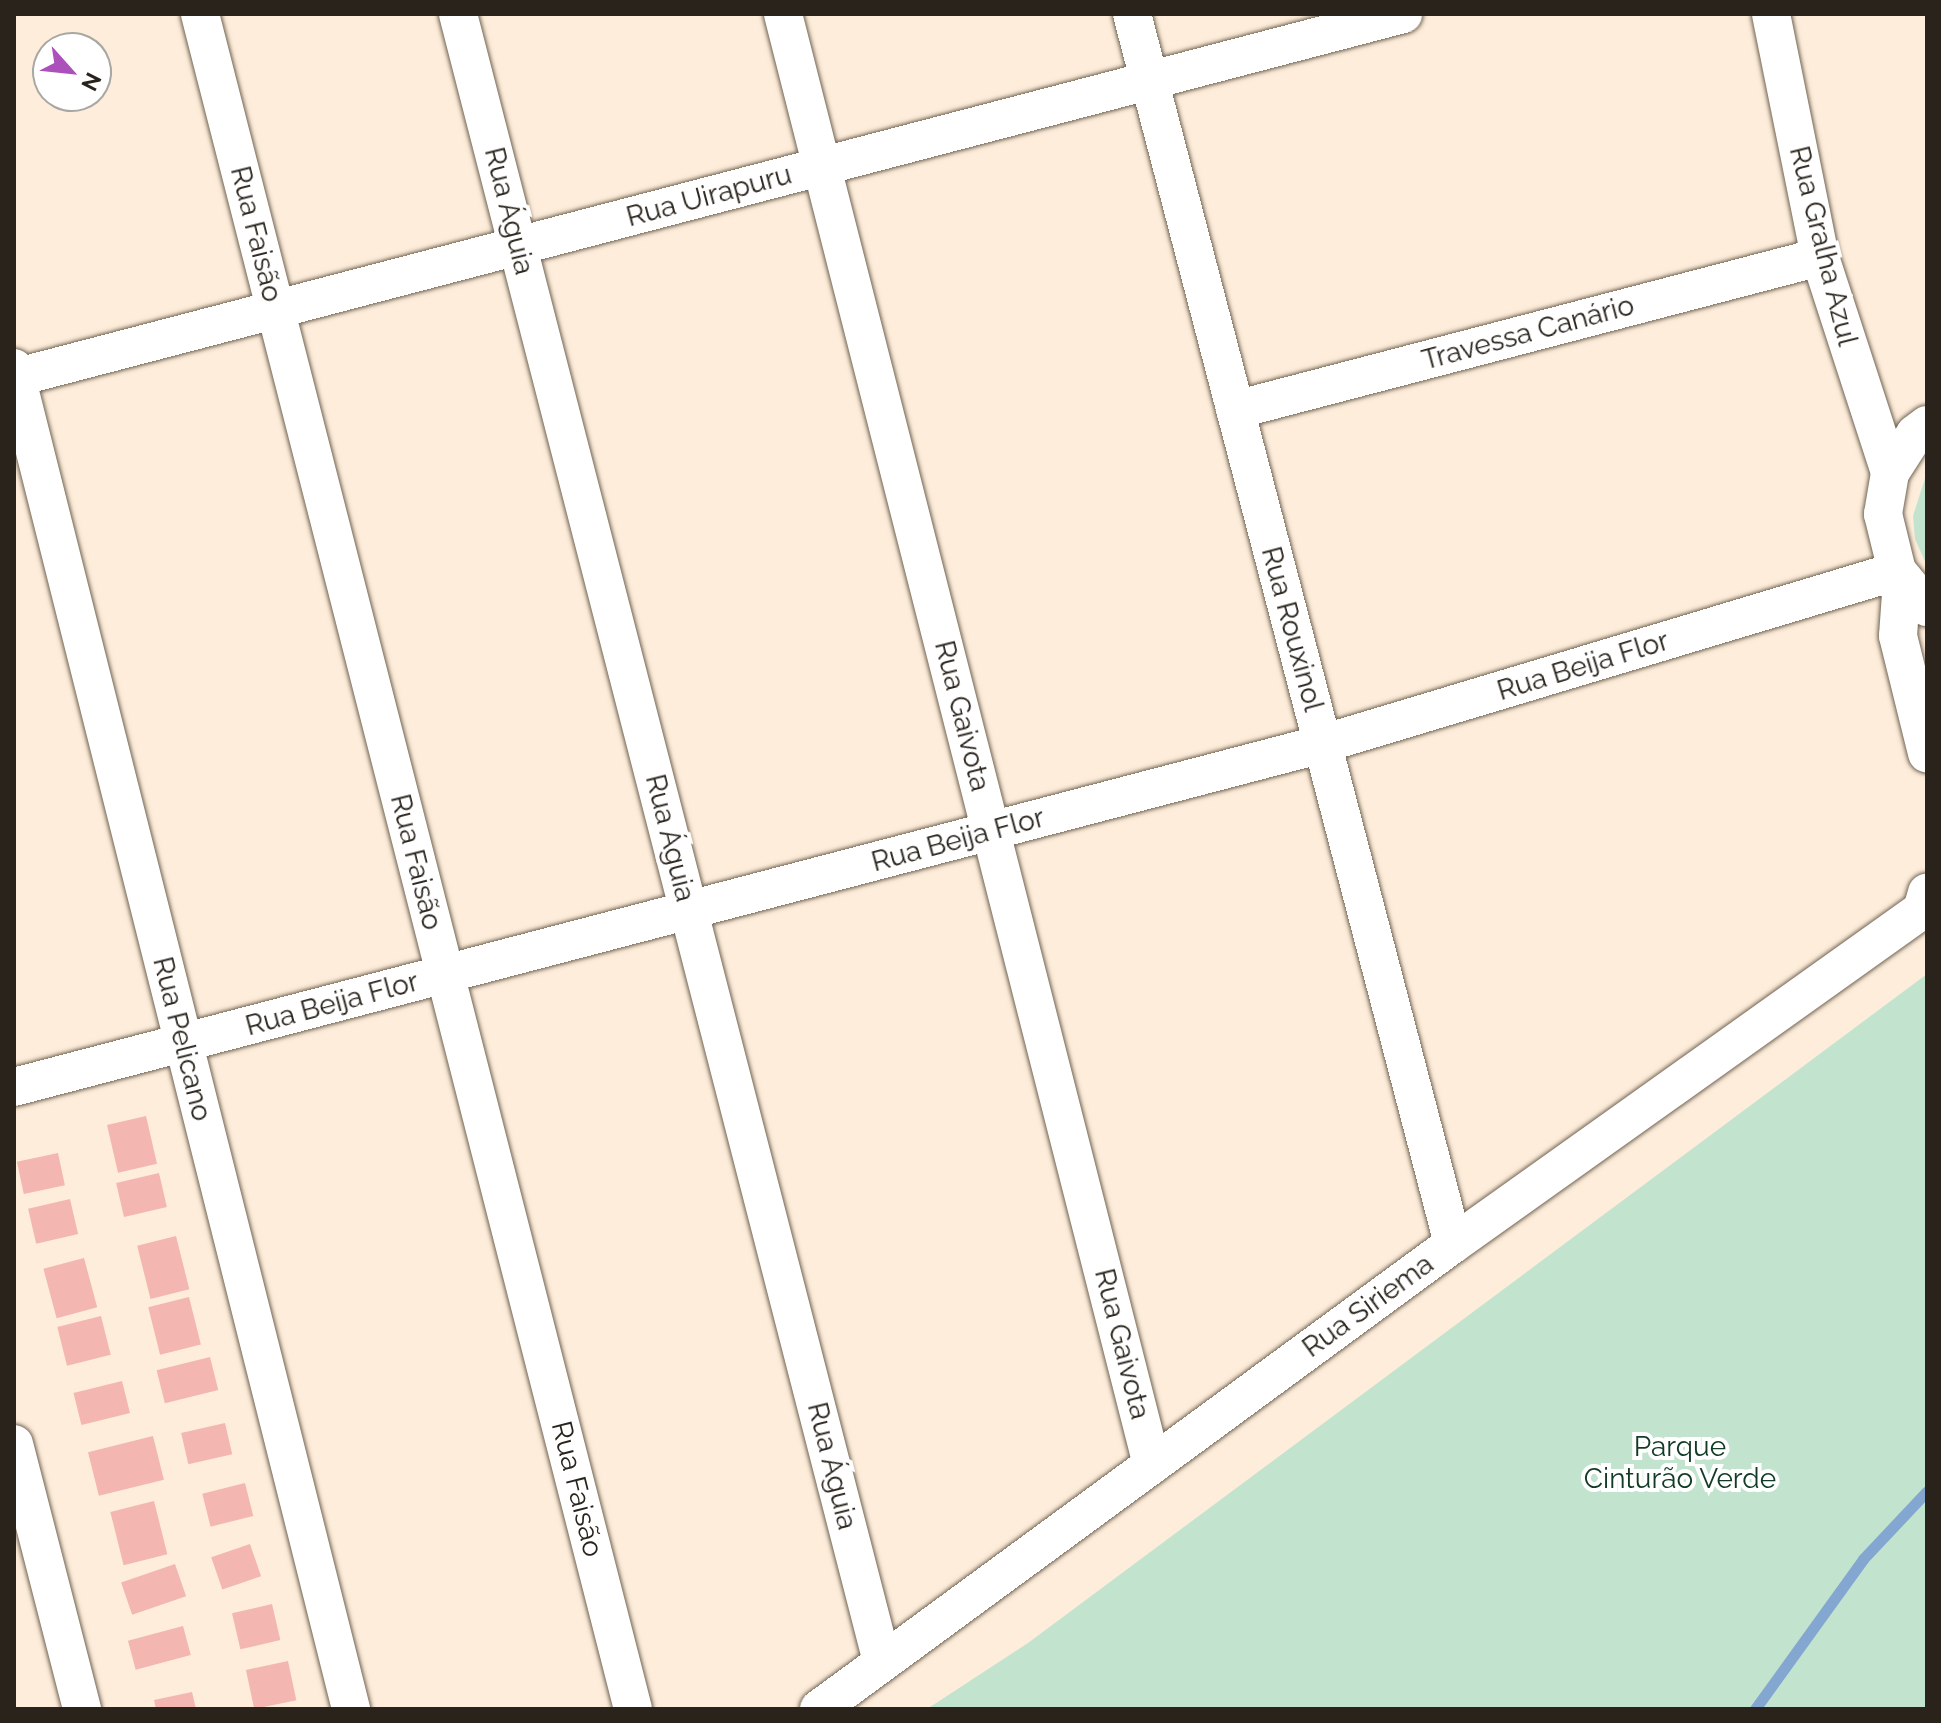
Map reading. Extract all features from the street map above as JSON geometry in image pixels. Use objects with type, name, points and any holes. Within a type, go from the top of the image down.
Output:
[{"type":"street","name":"Rua Faisão","points":[[200,14],[633,1709]]},
{"type":"street","name":"Rua Águia","points":[[458,14],[882,1662]]},
{"type":"street","name":"Rua Gaivota","points":[[783,14],[1152,1465]]},
{"type":"street","name":"Rua Rouxinol","points":[[1132,14],[1453,1244]]},
{"type":"street","name":"Rua Uirapuru","points":[[15,374],[1403,14]]},
{"type":"street","name":"Rua Gralha Azul","points":[[1771,14],[1820,257],[1890,473]]},
{"type":"street","name":"Travessa Canário","points":[[1235,410],[1820,257]]},
{"type":"street","name":"Rua Pelicano","points":[[15,374],[351,1709]]},
{"type":"street","points":[[1927,425],[1915,434],[1890,473],[1883,514],[1909,586],[1898,636],[1927,753]]},
{"type":"street","name":"Rua Beija Flor","points":[[14,1087],[1322,744],[1909,586]]},
{"type":"street","name":"Rua Siriema","points":[[819,1709],[1924,901]]},
{"type":"street","points":[[14,1444],[82,1709]]},
{"type":"green space","points":[[1927,472],[1927,566],[1915,539],[1913,516]]},
{"type":"green space","name":"Parque Cinturão Verde","points":[[1927,974],[1927,1709],[927,1709],[1028,1643]]},
{"type":"building","points":[[146,1116],[157,1164],[118,1173],[107,1125]]},
{"type":"building","points":[[58,1153],[65,1185],[24,1194],[17,1162]]},
{"type":"building","points":[[159,1173],[167,1207],[124,1217],[116,1183]]},
{"type":"building","points":[[70,1199],[78,1234],[36,1244],[28,1209]]},
{"type":"building","points":[[176,1236],[189,1289],[150,1299],[137,1246]]},
{"type":"building","points":[[84,1258],[97,1307],[57,1318],[43,1269]]},
{"type":"building","points":[[189,1297],[201,1345],[160,1355],[148,1307]]},
{"type":"building","points":[[101,1316],[111,1355],[67,1366],[57,1327]]},
{"type":"building","points":[[210,1357],[218,1390],[165,1403],[157,1370]]},
{"type":"building","points":[[122,1381],[130,1413],[81,1425],[73,1393]]},
{"type":"building","points":[[225,1423],[232,1454],[188,1464],[181,1433]]},
{"type":"building","points":[[153,1436],[164,1480],[99,1496],[88,1452]]},
{"type":"building","points":[[245,1483],[253,1516],[211,1527],[202,1494]]},
{"type":"building","points":[[154,1501],[167,1554],[124,1565],[110,1512]]},
{"type":"building","points":[[250,1544],[261,1576],[222,1589],[211,1557]]},
{"type":"building","points":[[175,1564],[186,1596],[132,1615],[121,1583]]},
{"type":"building","points":[[272,1604],[280,1640],[240,1649],[232,1613]]},
{"type":"building","points":[[183,1626],[191,1655],[136,1670],[128,1641]]},
{"type":"building","points":[[288,1661],[296,1700],[254,1709],[246,1670]]},
{"type":"building","points":[[192,1692],[196,1709],[156,1709],[154,1700]]},
{"type":"waterway","points":[[1755,1709],[1863,1559],[1927,1491]]}]
